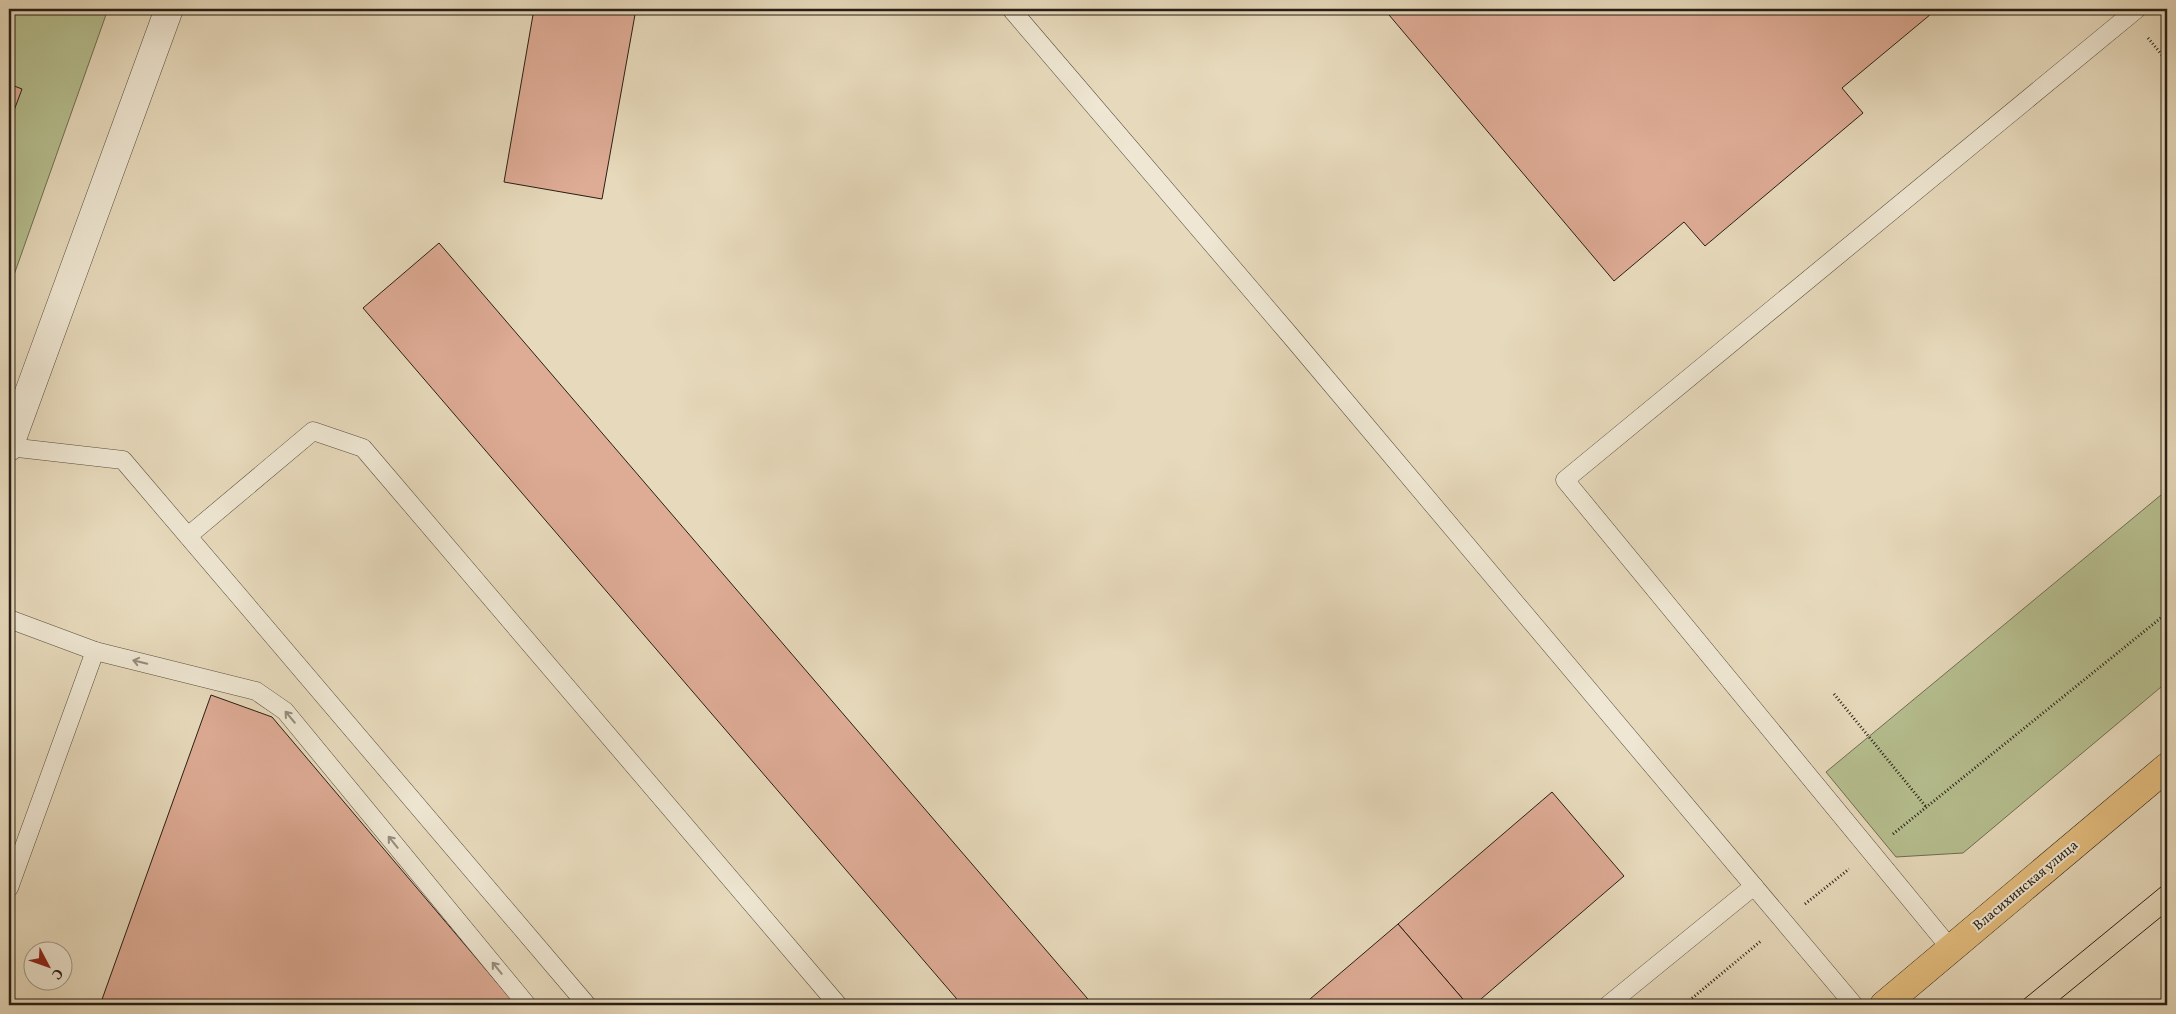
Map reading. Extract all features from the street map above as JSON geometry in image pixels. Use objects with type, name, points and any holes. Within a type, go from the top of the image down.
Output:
[{"type":"highway","name":"Власихинская улица","points":[[1884,1005],[2167,767]]},
{"type":"street","points":[[9,447],[169,9]]},
{"type":"lane","points":[[1011,9],[1854,1005]]},
{"type":"lane","points":[[1951,949],[1564,480],[2137,9]]},
{"type":"lane","points":[[188,536],[313,431],[363,448],[838,1005]]},
{"type":"lane","points":[[9,447],[123,460],[587,1005]]},
{"type":"lane","points":[[9,620],[95,651],[256,691],[285,711],[528,1005]]},
{"type":"lane","points":[[9,888],[95,651]]},
{"type":"lane","points":[[1608,1005],[1754,886]]},
{"type":"path","points":[[1871,852],[2167,613]]},
{"type":"path","points":[[1834,694],[1927,808]]},
{"type":"green space","points":[[9,9],[108,9],[9,289]]},
{"type":"green space","points":[[2167,490],[2167,682],[1963,853],[1896,857],[1826,772]]},
{"type":"building","points":[[534,9],[636,9],[602,199],[504,182]]},
{"type":"building","points":[[1384,9],[1937,9],[1842,88],[1863,113],[1705,246],[1684,222],[1614,281]]},
{"type":"building","points":[[9,84],[22,89],[9,124]]},
{"type":"building","points":[[439,243],[1093,1005],[962,1005],[363,308]]},
{"type":"building","points":[[211,695],[272,717],[516,1005],[100,1005]]},
{"type":"building","points":[[1552,792],[1624,876],[1474,1005],[1468,1005],[1398,924]]},
{"type":"building","points":[[1398,924],[1468,1005],[1303,1005]]},
{"type":"tram line","points":[[2017,1005],[2167,882]]},
{"type":"tram line","points":[[2053,1005],[2167,912]]}]
